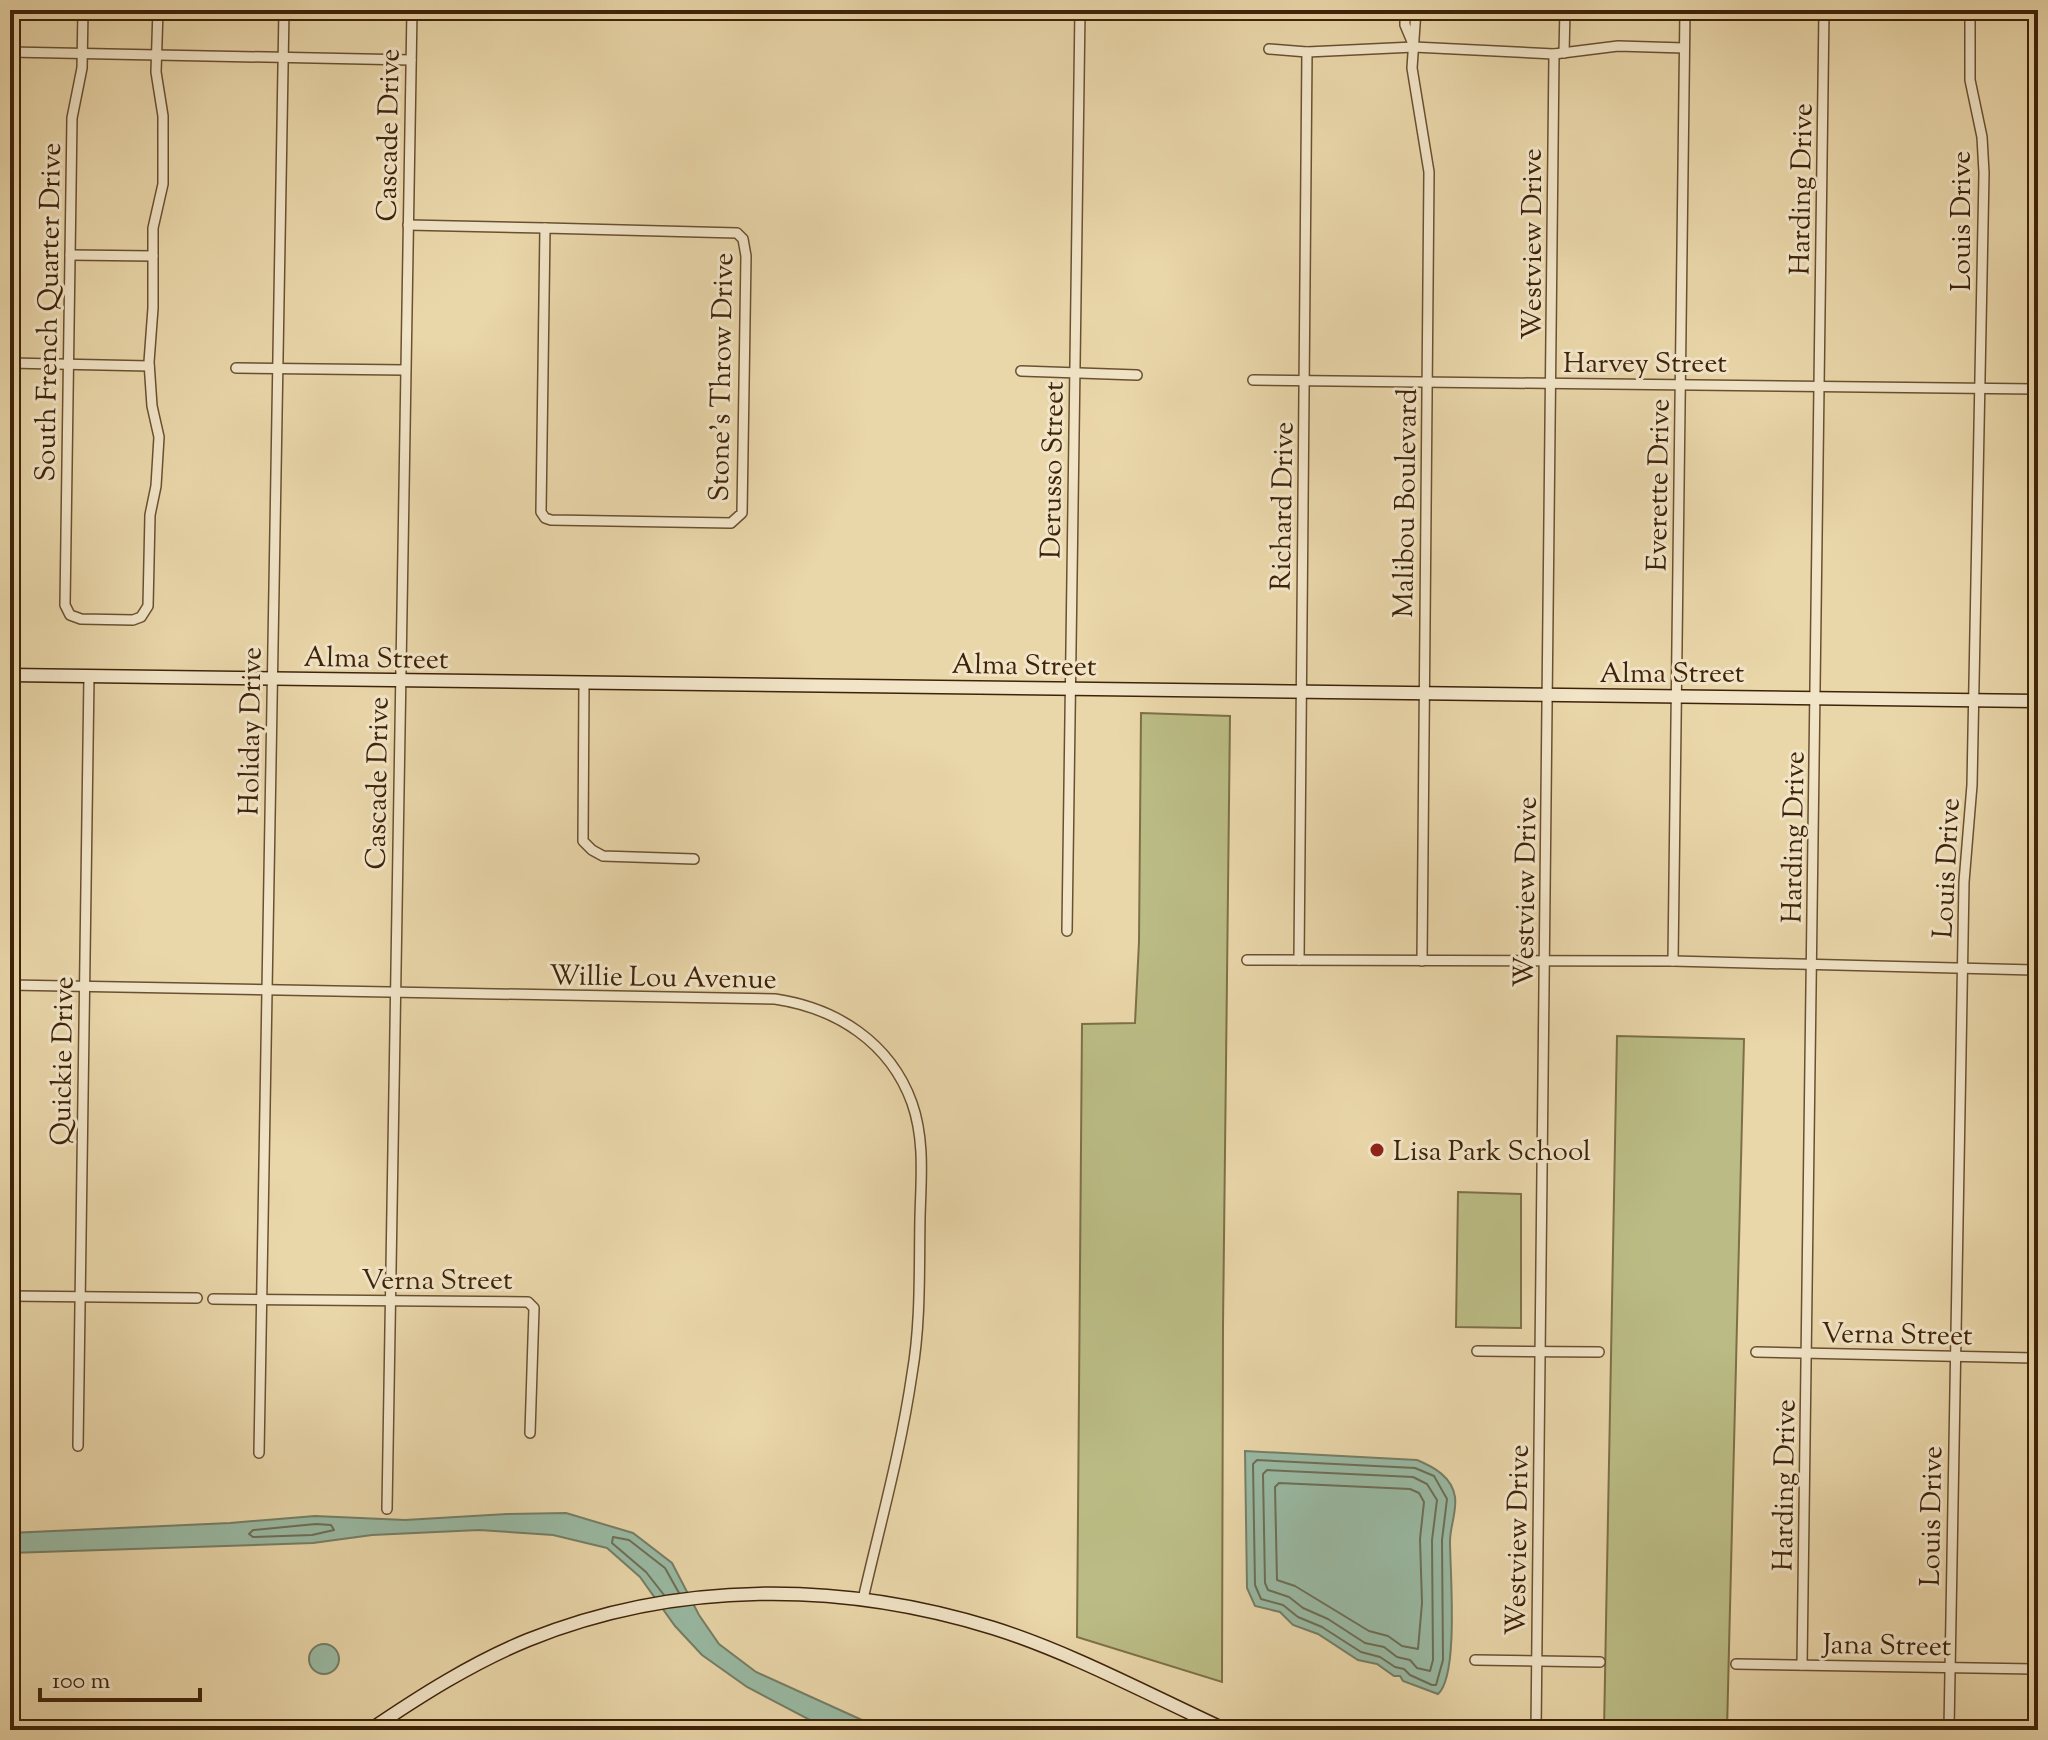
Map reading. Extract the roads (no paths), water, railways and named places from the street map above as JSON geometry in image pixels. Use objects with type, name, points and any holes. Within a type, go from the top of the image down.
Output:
[{"type":"street","name":"South French Quarter Drive","points":[[83,10],[82,53],[72,118],[65,605],[70,615],[81,619],[133,620],[141,617],[148,606],[150,515],[158,451],[149,366]]},
{"type":"street","points":[[10,363],[149,366],[153,228],[163,184],[163,116],[156,72],[158,10]]},
{"type":"street","name":"Holiday Drive","points":[[259,1453],[284,10]]},
{"type":"street","name":"Cascade Drive","points":[[387,1509],[412,10]]},
{"type":"street","name":"Derusso Street","points":[[1067,931],[1080,10]]},
{"type":"street","name":"Malibou Boulevard","points":[[1405,10],[1405,25],[1414,47]]},
{"type":"street","name":"Malibou Boulevard","points":[[1416,10],[1412,68],[1429,172],[1422,961]]},
{"type":"street","name":"Westview Drive","points":[[1536,1730],[1551,383],[1559,53],[1565,10]]},
{"type":"street","name":"Everette Drive","points":[[1673,961],[1685,10]]},
{"type":"street","name":"Harding Drive","points":[[1802,1665],[1824,10]]},
{"type":"street","name":"Louis Drive","points":[[1949,1729],[1962,967],[1973,700],[1984,173],[1982,137],[1970,80],[1970,10]]},
{"type":"street","points":[[1269,49],[1307,52],[1414,47],[1559,53],[1618,46],[1684,48]]},
{"type":"street","points":[[10,52],[411,60]]},
{"type":"street","name":"Richard Drive","points":[[1299,960],[1307,52]]},
{"type":"street","name":"Stone's Throw Drive","points":[[408,225],[545,228],[737,233],[743,239],[746,286],[742,513],[739,518],[731,523],[545,518],[541,512],[545,228]]},
{"type":"street","points":[[70,255],[153,256]]},
{"type":"street","points":[[236,368],[405,370]]},
{"type":"street","points":[[1021,371],[1137,375]]},
{"type":"street","name":"Harvey Street","points":[[1253,380],[2038,389]]},
{"type":"street","name":"Alma Street","points":[[10,675],[2038,701]]},
{"type":"street","name":"Quickie Drive","points":[[78,1446],[89,676]]},
{"type":"street","points":[[584,684],[583,841],[603,856],[694,859]]},
{"type":"street","points":[[1247,960],[1673,961],[2038,970]]},
{"type":"street","name":"Willie Lou Avenue","points":[[10,985],[775,999],[796,1002],[828,1013],[854,1028],[892,1066],[911,1102],[920,1142],[919,1306],[912,1375],[863,1599]]},
{"type":"street","points":[[10,1296],[197,1298]]},
{"type":"street","name":"Verna Street","points":[[213,1299],[525,1301],[534,1308],[530,1433]]},
{"type":"street","points":[[1477,1351],[1599,1352]]},
{"type":"street","name":"Verna Street","points":[[1756,1352],[2038,1358]]},
{"type":"street","points":[[370,1730],[426,1692],[498,1654],[558,1630],[647,1604],[692,1597],[783,1594],[863,1599],[941,1613],[995,1629],[1042,1646],[1226,1730]]},
{"type":"street","points":[[1475,1660],[1600,1662]]},
{"type":"street","name":"Jana Street","points":[[1736,1664],[2038,1669]]},
{"type":"water","points":[[1245,1451],[1417,1460],[1446,1478],[1455,1502],[1450,1541],[1451,1646],[1445,1684],[1438,1694],[1403,1681],[1400,1676],[1394,1676],[1377,1664],[1358,1660],[1318,1634],[1293,1625],[1280,1612],[1255,1606],[1247,1588]]},
{"type":"water","points":[[566,1513],[633,1533],[672,1563],[699,1615],[719,1644],[756,1672],[884,1730],[829,1730],[747,1687],[702,1655],[675,1626],[640,1577],[607,1548],[553,1535],[479,1530],[372,1535],[313,1543],[10,1553],[10,1533],[315,1516],[405,1520]]},
{"type":"water","points":[[324,1644],[335,1648],[339,1659],[335,1670],[324,1674],[313,1670],[309,1659],[313,1648]]},
{"type":"place","name":"Lisa Park School","points":[[1377,1150]]}]
